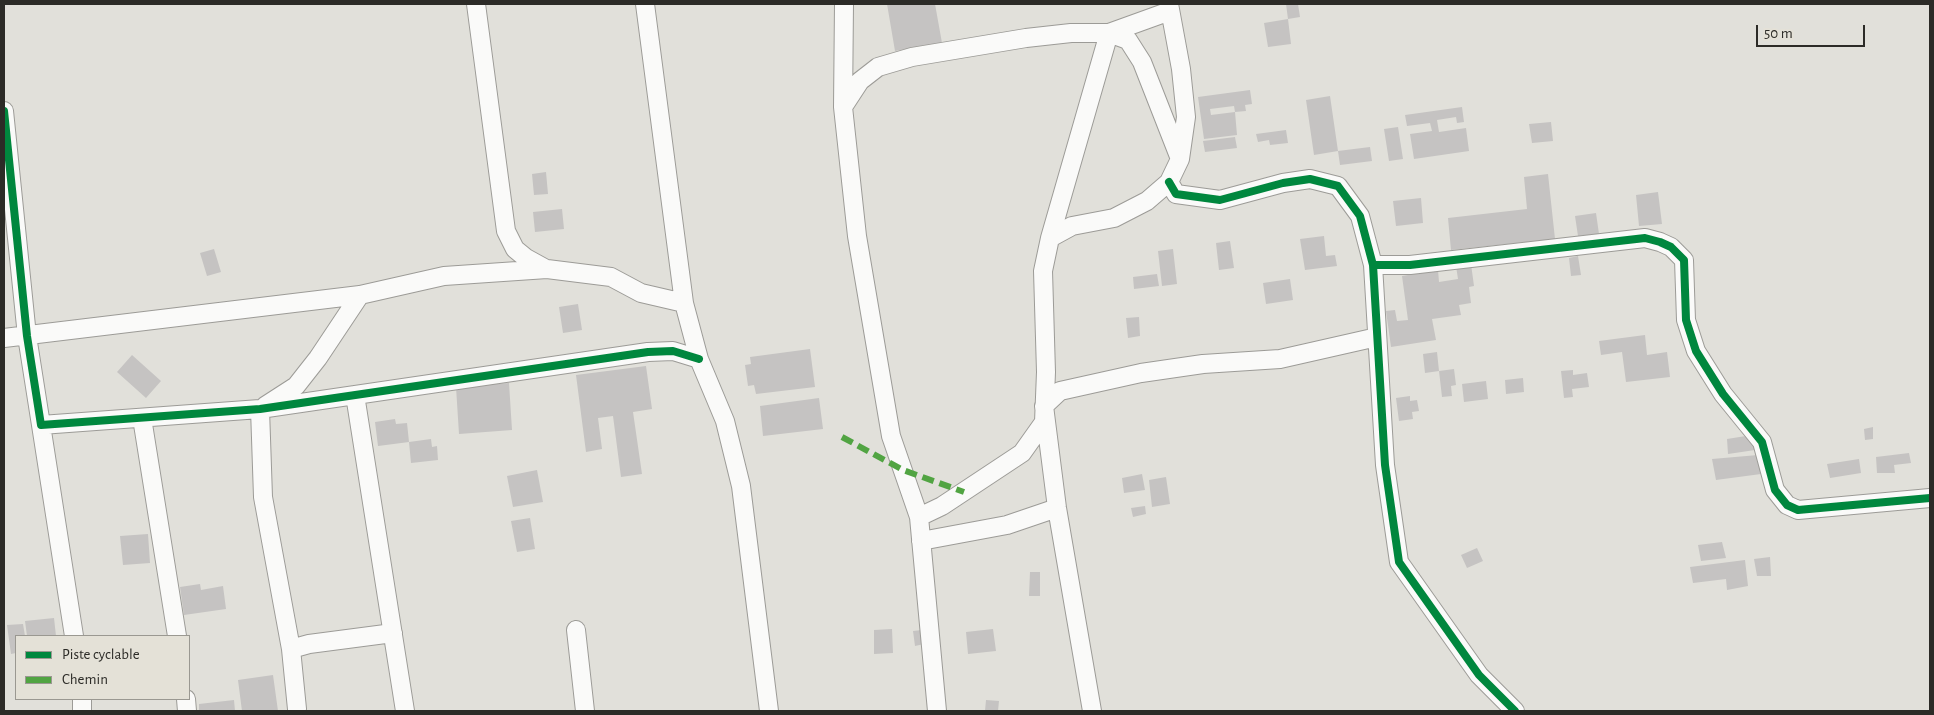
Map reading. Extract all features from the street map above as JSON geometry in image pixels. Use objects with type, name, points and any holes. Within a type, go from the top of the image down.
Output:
[{"type":"street","points":[[476,4],[506,231],[515,248],[526,258],[547,270]]},
{"type":"street","points":[[645,4],[684,303],[699,359],[725,421],[741,486],[769,711]]},
{"type":"street","points":[[844,4],[843,107],[857,236],[891,436],[919,517],[937,711]]},
{"type":"street","points":[[1050,238],[1072,226],[1114,218],[1147,201],[1169,182],[1180,159],[1186,117],[1181,69],[1169,7],[1109,33]]},
{"type":"street","points":[[843,107],[860,81],[878,67],[912,57],[1026,38],[1071,33],[1109,33],[1128,40],[1142,62],[1180,159]]},
{"type":"street","points":[[919,517],[942,506],[1022,453],[1044,422],[1046,372],[1043,272],[1050,238],[1109,33]]},
{"type":"street","points":[[4,111],[27,336],[74,635]]},
{"type":"street","points":[[1169,182],[1176,194],[1220,200],[1283,183],[1310,179],[1338,186],[1360,216],[1373,265],[1385,464],[1399,562],[1479,675],[1515,711]]},
{"type":"street","points":[[1373,265],[1410,265],[1644,238],[1660,242],[1670,247],[1684,260],[1686,320],[1696,351],[1722,394],[1762,442],[1775,490],[1787,505],[1798,510],[1930,498]]},
{"type":"street","points":[[4,338],[360,295],[444,276],[547,270],[611,277],[641,293],[684,303]]},
{"type":"street","points":[[260,409],[296,386],[318,358],[360,295]]},
{"type":"street","points":[[1044,406],[1060,391],[1141,373],[1203,364],[1280,358],[1377,337]]},
{"type":"street","points":[[41,425],[260,409],[648,352],[673,351],[699,359]]},
{"type":"street","points":[[356,395],[405,711]]},
{"type":"street","points":[[1044,406],[1057,508],[1092,711]]},
{"type":"street","points":[[260,409],[263,498],[291,649],[297,709]]},
{"type":"street","points":[[142,418],[177,635]]},
{"type":"street","points":[[921,541],[1007,524],[1057,508]]},
{"type":"street","points":[[576,630],[585,711]]},
{"type":"street","points":[[291,649],[328,641],[393,633]]},
{"type":"building","points":[[887,4],[935,4],[942,43],[895,51]]},
{"type":"building","points":[[1286,4],[1298,4],[1300,17],[1288,19]]},
{"type":"building","points":[[1288,19],[1291,44],[1268,47],[1264,23]]},
{"type":"building","points":[[1250,90],[1252,104],[1245,105],[1246,111],[1235,112],[1237,135],[1204,139],[1198,97]],"holes":[[[1234,106],[1235,112],[1211,115],[1210,109]]]},
{"type":"building","points":[[1330,96],[1338,151],[1314,155],[1306,100]]},
{"type":"building","points":[[1462,107],[1464,122],[1457,123],[1456,117],[1437,120],[1439,132],[1466,128],[1469,151],[1414,159],[1410,134],[1432,131],[1430,123],[1407,126],[1405,115]]},
{"type":"building","points":[[1551,122],[1553,141],[1532,143],[1529,124]]},
{"type":"building","points":[[1398,127],[1403,159],[1389,161],[1384,129]]},
{"type":"building","points":[[1286,130],[1288,143],[1270,145],[1269,140],[1258,142],[1256,134]]},
{"type":"building","points":[[1235,137],[1237,148],[1205,152],[1203,141]]},
{"type":"building","points":[[1370,147],[1372,161],[1340,165],[1338,151]]},
{"type":"building","points":[[546,172],[548,194],[534,195],[532,174]]},
{"type":"building","points":[[1548,174],[1555,239],[1451,250],[1448,218],[1527,209],[1524,177]]},
{"type":"building","points":[[1658,192],[1662,224],[1639,226],[1636,195]]},
{"type":"building","points":[[1421,198],[1423,223],[1396,226],[1393,201]]},
{"type":"building","points":[[562,209],[564,229],[535,232],[533,212]]},
{"type":"building","points":[[1596,213],[1599,234],[1578,236],[1575,216]]},
{"type":"building","points":[[1324,236],[1326,256],[1335,255],[1337,266],[1305,270],[1300,239]]},
{"type":"building","points":[[1230,241],[1234,268],[1219,270],[1216,243]]},
{"type":"building","points":[[214,249],[221,272],[207,276],[200,253]]},
{"type":"building","points":[[1173,249],[1177,284],[1162,286],[1158,251]]},
{"type":"building","points":[[1578,256],[1581,275],[1571,276],[1569,258]]},
{"type":"building","points":[[1471,264],[1474,286],[1469,287],[1471,303],[1459,305],[1461,315],[1432,319],[1436,340],[1391,347],[1386,311],[1395,310],[1397,321],[1408,320],[1402,276],[1438,270],[1439,282],[1458,279],[1456,266]]},
{"type":"building","points":[[1157,274],[1159,286],[1134,289],[1133,277]]},
{"type":"building","points":[[1290,279],[1293,300],[1266,304],[1263,283]]},
{"type":"building","points":[[578,304],[582,330],[563,333],[559,307]]},
{"type":"building","points":[[1139,317],[1140,336],[1128,338],[1126,318]]},
{"type":"building","points":[[1645,335],[1647,355],[1667,352],[1670,377],[1626,382],[1622,352],[1601,355],[1599,341]]},
{"type":"building","points":[[810,349],[815,387],[756,394],[754,385],[748,386],[745,365],[751,364],[750,357]]},
{"type":"building","points":[[1437,352],[1439,371],[1425,373],[1423,354]]},
{"type":"building","points":[[132,355],[161,381],[146,398],[117,372]]},
{"type":"building","points":[[646,366],[652,409],[633,412],[642,474],[621,477],[613,416],[598,418],[602,449],[586,452],[576,375]]},
{"type":"building","points":[[1454,369],[1456,385],[1451,386],[1452,396],[1442,397],[1439,371]]},
{"type":"building","points":[[1573,370],[1573,375],[1587,373],[1589,387],[1572,389],[1573,397],[1564,398],[1561,371]]},
{"type":"building","points":[[1523,378],[1524,392],[1506,394],[1505,380]]},
{"type":"building","points":[[1486,381],[1488,399],[1464,402],[1462,384]]},
{"type":"building","points":[[509,383],[512,430],[459,434],[456,387]]},
{"type":"building","points":[[1410,396],[1410,401],[1417,400],[1419,411],[1412,412],[1413,419],[1399,421],[1396,398]]},
{"type":"building","points":[[819,398],[823,429],[763,436],[760,406]]},
{"type":"building","points":[[395,419],[396,424],[407,423],[409,442],[378,446],[375,422]]},
{"type":"building","points":[[1873,427],[1873,439],[1865,440],[1864,429]]},
{"type":"building","points":[[1752,435],[1755,450],[1728,454],[1727,439]]},
{"type":"building","points":[[431,439],[432,447],[437,446],[438,460],[411,463],[409,442]]},
{"type":"building","points":[[1909,453],[1911,463],[1894,465],[1895,473],[1877,473],[1876,457]]},
{"type":"building","points":[[1758,455],[1761,474],[1716,480],[1712,459]]},
{"type":"building","points":[[1859,459],[1861,473],[1830,478],[1827,464]]},
{"type":"building","points":[[537,470],[543,502],[513,507],[507,476]]},
{"type":"building","points":[[1142,474],[1145,490],[1124,493],[1122,478]]},
{"type":"building","points":[[1166,477],[1170,504],[1152,507],[1149,480]]},
{"type":"building","points":[[1145,506],[1146,514],[1133,517],[1131,508]]},
{"type":"building","points":[[530,518],[535,549],[517,552],[511,521]]},
{"type":"building","points":[[148,534],[150,563],[123,565],[120,536]]},
{"type":"building","points":[[1722,542],[1726,558],[1701,561],[1698,545]]},
{"type":"building","points":[[1477,548],[1483,561],[1467,568],[1461,555]]},
{"type":"building","points":[[1770,557],[1771,576],[1757,576],[1754,559]]},
{"type":"building","points":[[1745,560],[1748,586],[1727,590],[1726,579],[1693,583],[1690,567]]},
{"type":"building","points":[[1030,572],[1040,572],[1040,596],[1029,596]]},
{"type":"building","points":[[200,584],[201,590],[223,586],[226,609],[184,615],[180,587]]},
{"type":"building","points":[[54,618],[56,635],[27,635],[25,621]]},
{"type":"building","points":[[23,624],[25,635],[15,635],[15,653],[11,654],[7,625]]},
{"type":"building","points":[[892,629],[893,653],[874,654],[874,630]]},
{"type":"building","points":[[993,629],[996,651],[968,654],[966,632]]},
{"type":"building","points":[[922,630],[924,644],[915,646],[913,631]]},
{"type":"building","points":[[273,675],[278,711],[242,711],[238,680]]},
{"type":"building","points":[[234,700],[235,711],[199,711],[199,704]]},
{"type":"building","points":[[986,700],[999,701],[998,711],[985,711]]},
{"type":"marked path","points":[[842,437],[903,470],[964,492]]},
{"type":"cycle path","points":[[4,111],[27,336],[41,425],[260,409],[648,352],[673,351],[699,359]]},
{"type":"cycle path","points":[[1169,182],[1176,194],[1220,200],[1283,183],[1310,179],[1338,186],[1360,216],[1373,265],[1385,465],[1399,562],[1479,675],[1515,711]]},
{"type":"cycle path","points":[[1373,265],[1410,265],[1645,238],[1660,242],[1671,247],[1684,260],[1686,320],[1696,351],[1723,394],[1762,442],[1775,490],[1787,505],[1798,510],[1930,498]]}]
